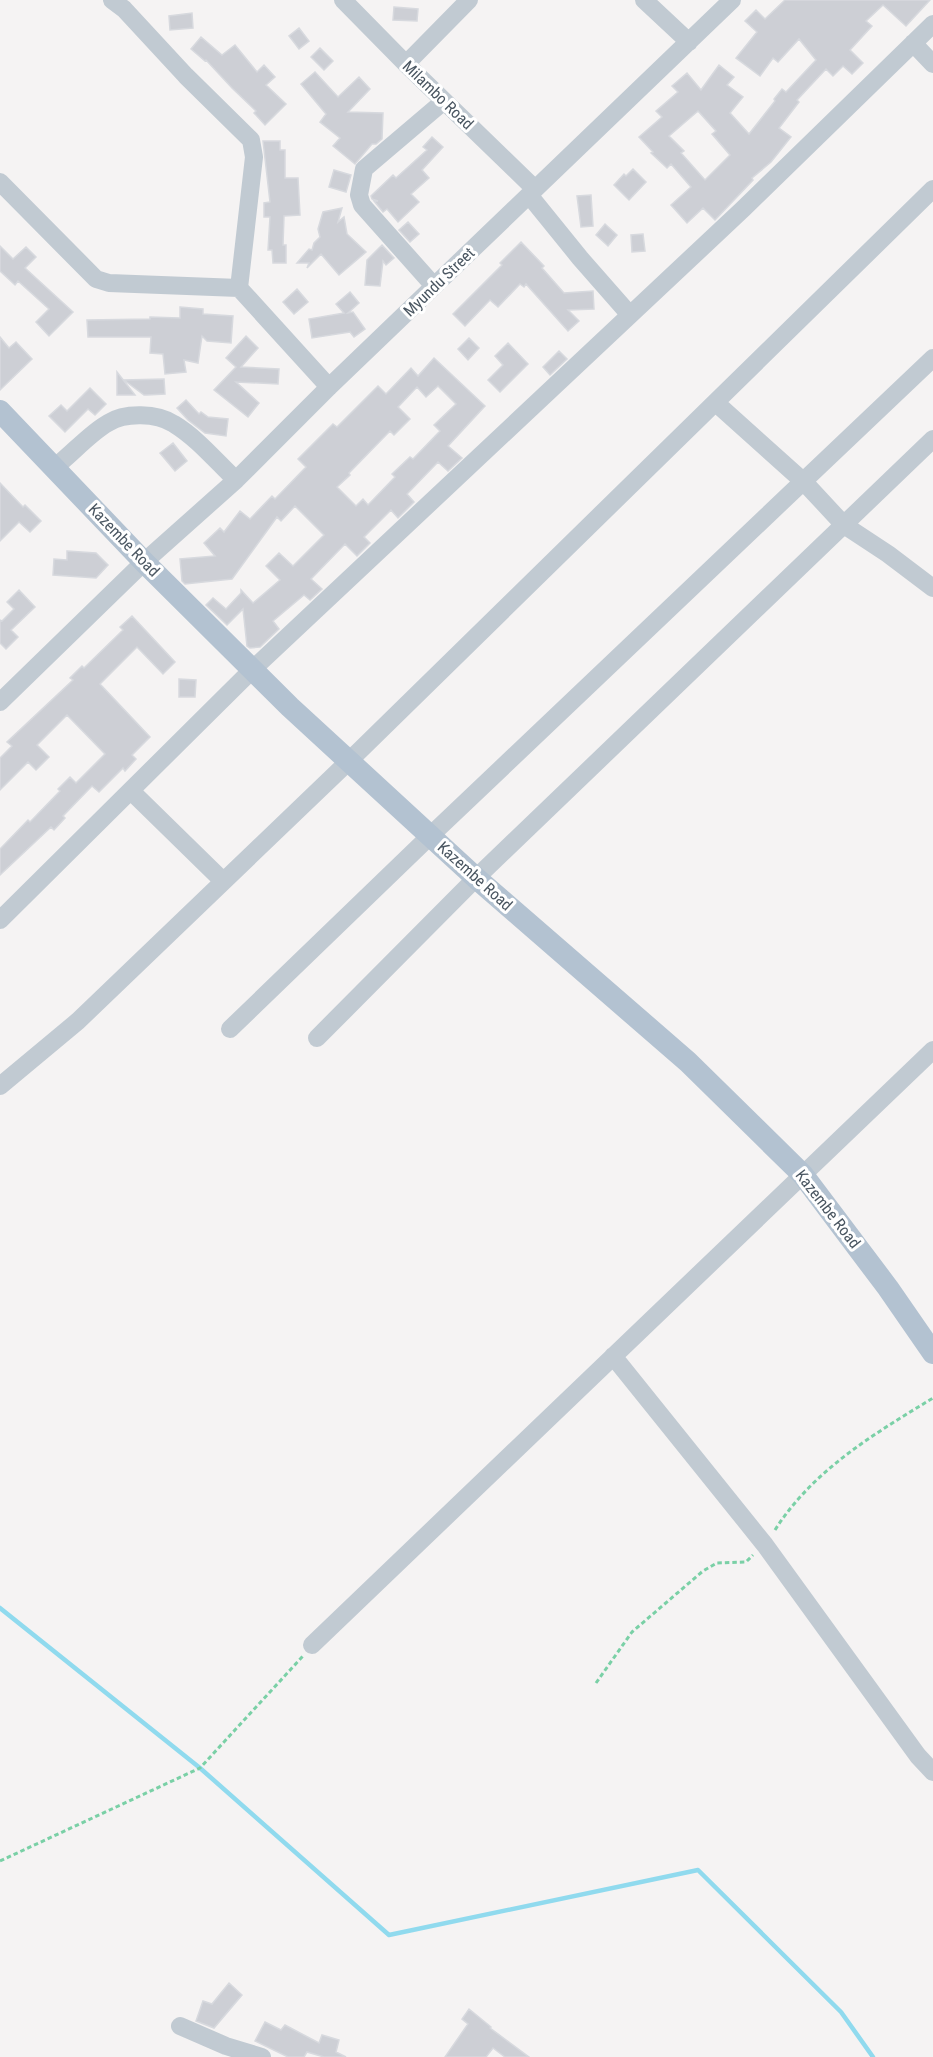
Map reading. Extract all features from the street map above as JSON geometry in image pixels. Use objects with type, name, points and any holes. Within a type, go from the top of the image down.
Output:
[{"type":"main road","name":"Kazembe Road","points":[[0,411],[144,562],[252,669],[476,878],[688,1062],[802,1175],[881,1279],[933,1353]]},
{"type":"street","name":"Milambo Road","points":[[343,0],[532,192],[580,258],[630,315]]},
{"type":"street","points":[[406,64],[469,0]]},
{"type":"street","points":[[644,0],[689,42]]},
{"type":"street","name":"Myundu Street","points":[[0,702],[144,562],[236,480],[329,387],[732,0]]},
{"type":"street","points":[[123,3],[186,76],[250,140],[254,157],[239,288]]},
{"type":"street","points":[[0,920],[252,669],[743,209],[933,24]]},
{"type":"street","points":[[913,43],[933,64]]},
{"type":"street","points":[[434,286],[362,205],[358,195],[364,170],[444,101]]},
{"type":"street","points":[[0,182],[96,279],[109,283],[239,288],[329,387]]},
{"type":"street","points":[[0,1086],[78,1021],[349,761],[933,189]]},
{"type":"street","points":[[230,1029],[933,358]]},
{"type":"street","points":[[716,403],[804,482],[844,525],[933,588]]},
{"type":"street","points":[[55,468],[108,423],[121,417],[140,414],[172,423],[194,439],[236,480]]},
{"type":"street","points":[[318,1038],[476,878],[933,439]]},
{"type":"street","points":[[131,791],[223,881]]},
{"type":"street","points":[[312,1645],[933,1050]]},
{"type":"street","points":[[613,1356],[765,1545],[918,1756],[933,1773]]},
{"type":"street","points":[[180,2026],[226,2046],[262,2057]]},
{"type":"path","points":[[0,1861],[200,1768],[312,1645]]},
{"type":"building","points":[[785,0],[930,0],[906,26],[883,5],[866,21],[872,26],[850,50],[863,63],[852,74],[843,66],[833,76],[826,69],[797,100],[799,102],[779,128],[791,137],[771,162],[752,178],[753,180],[715,220],[703,208],[687,223],[671,205],[691,187],[671,164],[667,168],[651,153],[653,152],[639,137],[662,117],[656,111],[678,92],[672,86],[687,73],[701,90],[719,65],[734,77],[727,85],[743,97],[730,113],[749,134],[782,89],[786,92],[816,60],[799,39],[778,62],[773,58],[760,76],[736,58],[757,32],[745,21],[756,10],[765,19]],"holes":[[[698,111],[716,131],[712,134],[730,155],[705,180],[681,153],[684,151],[669,136]]]},
{"type":"building","points":[[394,7],[418,9],[417,21],[393,20]]},
{"type":"building","points":[[192,13],[193,28],[170,30],[169,16]]},
{"type":"building","points":[[299,28],[309,41],[299,49],[289,36]]},
{"type":"building","points":[[201,37],[222,55],[235,45],[257,72],[264,65],[275,77],[266,85],[286,104],[265,125],[254,113],[256,111],[206,60],[191,49]]},
{"type":"building","points":[[320,48],[333,61],[324,70],[311,57]]},
{"type":"building","points":[[315,72],[338,97],[359,77],[370,89],[348,112],[383,113],[382,139],[372,144],[355,164],[333,146],[340,138],[320,122],[326,114],[301,84]]},
{"type":"building","points":[[432,137],[443,147],[422,170],[429,178],[411,194],[419,202],[398,222],[387,209],[383,212],[374,201],[378,201],[372,199],[371,196],[393,175],[396,178],[427,150],[423,147]]},
{"type":"building","points":[[263,141],[280,141],[280,150],[285,150],[285,178],[298,178],[300,215],[284,216],[283,245],[286,245],[286,263],[273,263],[272,250],[268,250],[270,217],[264,217],[264,203],[270,202]]},
{"type":"building","points":[[633,169],[646,182],[629,200],[614,185],[624,174],[626,176]]},
{"type":"building","points":[[334,170],[351,175],[346,192],[329,187]]},
{"type":"building","points":[[591,195],[593,226],[581,227],[577,196]]},
{"type":"building","points":[[342,208],[338,222],[344,217],[347,234],[366,252],[339,275],[321,254],[307,268],[309,263],[297,263],[309,249],[312,250],[314,243],[320,237],[318,229],[323,212]]},
{"type":"building","points":[[408,222],[419,234],[410,242],[399,230]]},
{"type":"building","points":[[605,224],[617,235],[608,246],[596,235]]},
{"type":"building","points":[[643,234],[645,251],[632,252],[631,235]]},
{"type":"building","points":[[521,242],[544,266],[542,268],[564,293],[593,291],[594,309],[568,310],[579,321],[568,331],[526,284],[524,287],[520,284],[498,307],[490,300],[465,326],[453,314],[502,265],[500,263]]},
{"type":"building","points":[[382,245],[394,258],[386,265],[383,261],[380,286],[365,285],[367,260]]},
{"type":"building","points":[[0,246],[13,259],[26,247],[36,257],[25,268],[73,312],[49,336],[36,322],[49,309],[18,281],[15,285],[0,271]]},
{"type":"building","points":[[297,289],[308,302],[294,314],[283,302]]},
{"type":"building","points":[[350,292],[359,303],[348,313],[353,312],[365,329],[354,337],[350,332],[312,338],[309,319],[344,313],[336,304]]},
{"type":"building","points":[[180,307],[203,309],[203,314],[233,316],[231,343],[207,341],[202,336],[198,363],[184,360],[186,372],[165,374],[163,354],[150,353],[151,337],[88,337],[87,320],[180,318]]},
{"type":"building","points":[[246,336],[258,348],[241,367],[279,369],[278,384],[236,382],[259,403],[248,417],[214,390],[236,367],[226,358]]},
{"type":"building","points":[[0,337],[9,348],[16,342],[32,359],[0,390]]},
{"type":"building","points":[[469,338],[479,348],[468,360],[458,349]]},
{"type":"building","points":[[508,343],[528,364],[500,392],[488,380],[503,365],[495,356]]},
{"type":"building","points":[[559,351],[567,359],[550,375],[543,367]]},
{"type":"building","points":[[434,358],[485,406],[448,446],[462,458],[448,471],[438,462],[407,494],[414,502],[398,518],[391,510],[364,537],[370,543],[357,556],[345,544],[311,579],[322,589],[310,600],[304,595],[273,621],[279,629],[260,647],[250,648],[247,646],[243,609],[227,625],[206,605],[213,598],[226,609],[241,593],[241,590],[253,603],[280,580],[266,566],[279,553],[293,566],[324,535],[295,506],[281,521],[277,517],[232,579],[185,584],[182,581],[180,559],[215,556],[204,543],[220,528],[224,532],[240,511],[250,519],[272,496],[275,499],[306,467],[298,459],[333,424],[337,427],[378,386],[386,394],[411,368],[418,376]],"holes":[[[438,386],[456,404],[434,425],[440,431],[413,459],[410,457],[392,474],[395,477],[368,505],[363,499],[356,506],[337,487],[390,431],[394,435],[410,419],[398,407],[417,387],[426,397]]]},
{"type":"building","points":[[117,372],[135,395],[117,395]]},
{"type":"building","points":[[164,379],[165,394],[147,395],[124,380]]},
{"type":"building","points":[[90,388],[106,404],[95,415],[88,409],[65,432],[49,416],[61,405],[67,411]]},
{"type":"building","points":[[186,400],[199,414],[201,412],[208,417],[228,419],[226,436],[205,433],[188,420],[177,408]]},
{"type":"building","points":[[173,443],[187,461],[175,471],[160,453]]},
{"type":"building","points":[[0,483],[23,507],[25,505],[41,521],[30,532],[19,522],[0,541]]},
{"type":"building","points":[[67,551],[96,553],[108,565],[96,578],[53,575],[54,559],[67,560]]},
{"type":"building","points":[[19,590],[35,607],[11,630],[18,637],[6,649],[0,643],[0,620],[2,621],[14,609],[7,602]]},
{"type":"building","points":[[132,616],[175,662],[163,674],[137,647],[100,684],[150,737],[132,755],[136,759],[125,771],[123,768],[99,792],[92,786],[63,816],[65,818],[54,830],[51,827],[0,875],[0,849],[28,820],[30,822],[60,791],[58,789],[70,777],[76,783],[105,754],[67,715],[37,745],[49,757],[36,770],[28,762],[0,790],[0,758],[12,746],[7,742],[73,680],[70,678],[82,666],[84,668],[123,630],[120,627]]},
{"type":"building","points":[[179,679],[196,680],[195,697],[179,697]]},
{"type":"building","points":[[229,1983],[242,1995],[214,2028],[196,2021],[203,2001],[212,2004]]},
{"type":"building","points":[[469,2009],[529,2057],[505,2057],[493,2048],[486,2057],[445,2057],[468,2024],[462,2019]]},
{"type":"building","points":[[265,2022],[281,2030],[285,2025],[319,2043],[322,2035],[339,2040],[336,2052],[346,2057],[324,2057],[307,2052],[304,2057],[288,2057],[255,2041]]},
{"type":"waterway","points":[[0,1608],[200,1768],[389,1935],[698,1870],[841,2012],[873,2057]]}]
